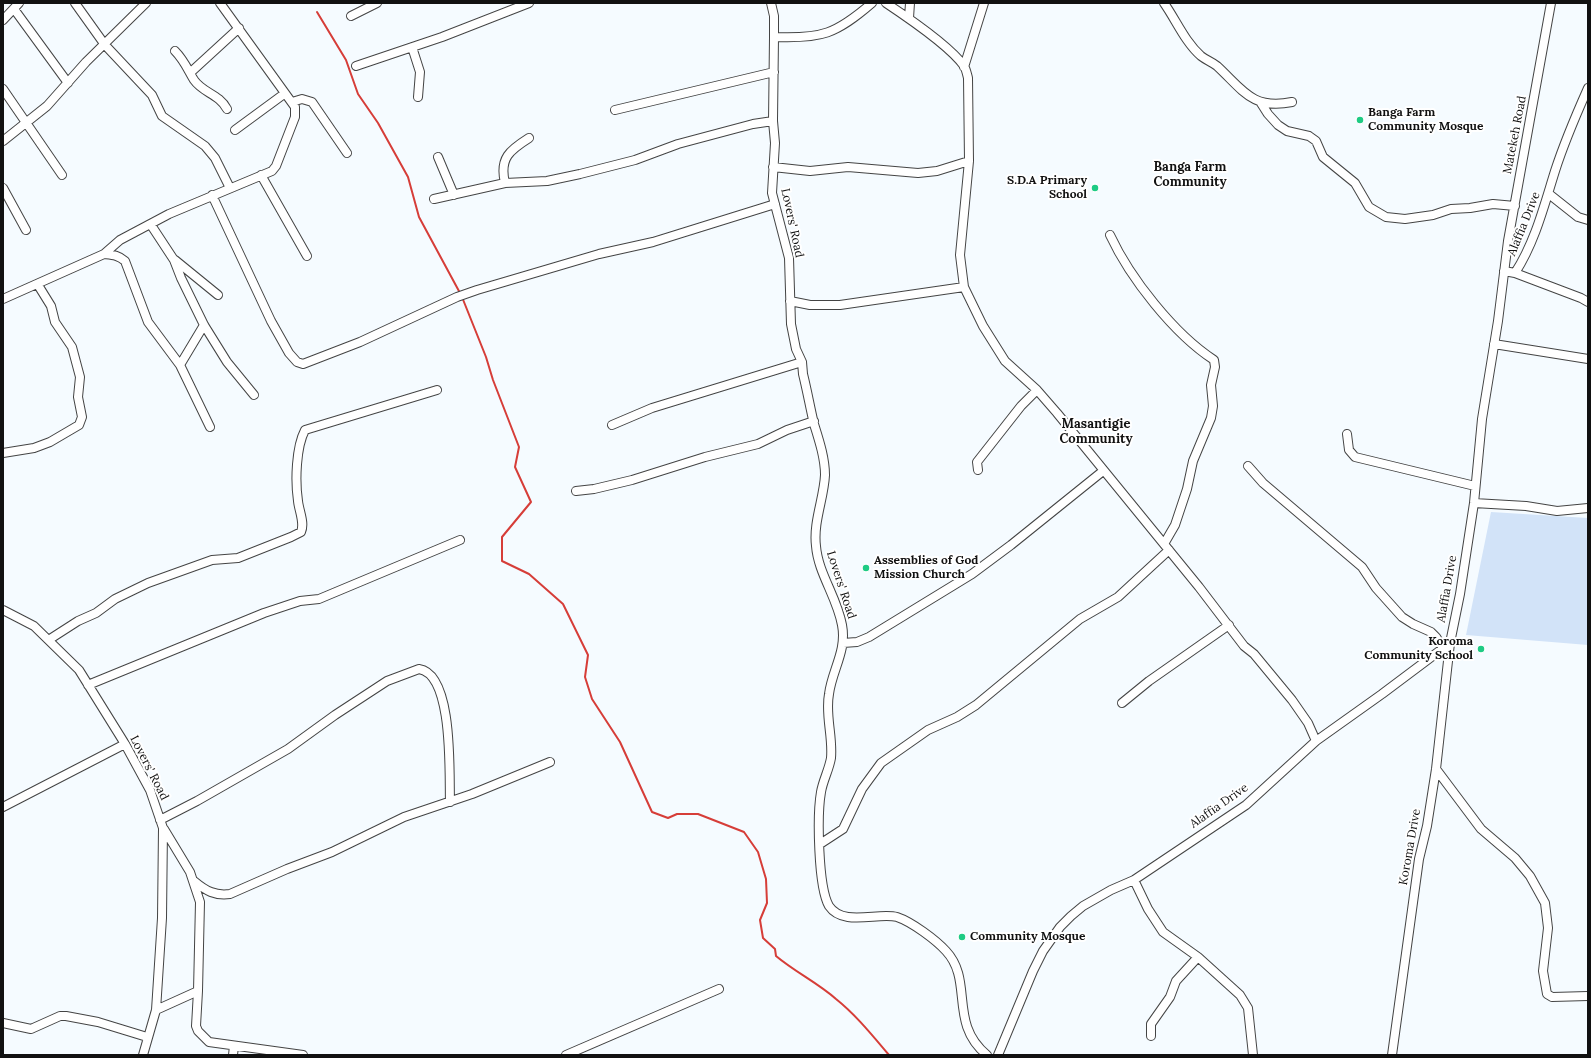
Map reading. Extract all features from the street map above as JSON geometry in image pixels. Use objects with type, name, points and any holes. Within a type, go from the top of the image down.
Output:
[{"type":"street","points":[[75,3],[105,45],[152,94],[162,116],[205,146],[215,158],[230,188]]},
{"type":"street","points":[[3,299],[38,285],[104,254],[120,240],[170,214],[274,169],[297,111],[220,3]]},
{"type":"street","points":[[351,16],[377,3]]},
{"type":"street","points":[[356,66],[412,47],[529,3]]},
{"type":"street","name":"Lovers' Road","points":[[771,3],[774,16],[773,121],[775,143],[772,193],[789,258],[792,332],[796,349],[802,362],[803,374],[822,455],[825,475],[816,545],[819,561],[838,610],[843,643],[828,700],[831,757],[822,790],[819,811],[820,844],[825,896],[830,908],[849,917],[890,916],[898,918],[923,932],[947,952],[958,970],[961,1005],[971,1038],[987,1055]]},
{"type":"street","points":[[774,37],[800,38],[826,33],[840,28],[872,3]]},
{"type":"street","points":[[886,3],[909,18],[954,55],[964,67],[968,78],[969,161],[960,255],[964,287],[983,326],[1005,360],[1037,390],[1166,547],[1229,625],[1244,646],[1254,654],[1292,700],[1308,723],[1316,741]]},
{"type":"street","points":[[909,18],[910,3]]},
{"type":"street","points":[[964,67],[984,3]]},
{"type":"street","points":[[1164,3],[1191,45],[1202,56],[1216,64],[1235,86],[1252,99],[1261,103],[1280,104],[1292,102]]},
{"type":"street","name":"Matekeh Road","points":[[1504,271],[1551,3]]},
{"type":"street","points":[[3,141],[47,106],[86,62],[105,45],[144,4]]},
{"type":"street","points":[[3,20],[17,6],[68,83]]},
{"type":"street","points":[[191,72],[239,28]]},
{"type":"street","points":[[412,47],[420,72],[418,97]]},
{"type":"street","points":[[175,51],[183,60],[195,81],[208,92],[222,100],[227,109]]},
{"type":"street","points":[[615,110],[774,72]]},
{"type":"street","name":"Alaffia Drive","points":[[998,1055],[1033,971],[1043,952],[1060,927],[1084,906],[1111,890],[1134,880],[1246,805],[1316,741],[1446,645],[1460,594],[1474,503],[1482,419],[1504,271],[1515,273],[1527,252],[1549,194],[1555,169],[1588,88]]},
{"type":"street","points":[[3,89],[62,175]]},
{"type":"street","points":[[235,130],[284,94]]},
{"type":"street","points":[[292,102],[302,99],[312,102],[347,153]]},
{"type":"street","points":[[1261,103],[1278,125],[1287,131],[1309,136],[1316,141],[1323,157],[1355,183],[1369,207],[1386,217],[1405,219],[1433,215],[1451,209],[1470,208],[1493,204],[1515,206]]},
{"type":"street","points":[[434,199],[505,183],[547,181],[580,174],[635,160],[678,144],[753,124],[773,121]]},
{"type":"street","points":[[505,183],[502,171],[511,149],[529,138]]},
{"type":"street","points":[[438,157],[454,195]]},
{"type":"street","points":[[773,167],[810,171],[848,167],[918,173],[933,172],[969,161]]},
{"type":"street","points":[[261,175],[307,256]]},
{"type":"street","points":[[3,188],[26,230]]},
{"type":"street","points":[[1549,194],[1578,217],[1588,220]]},
{"type":"street","points":[[212,195],[271,321],[289,353],[297,362],[303,364],[360,342],[478,290],[599,254],[653,242],[775,204]]},
{"type":"street","points":[[151,225],[174,260],[204,325],[228,362],[254,395]]},
{"type":"street","points":[[820,844],[843,829],[862,789],[881,763],[928,730],[957,717],[976,705],[1080,618],[1118,597],[1166,547],[1187,489],[1193,461],[1211,418],[1213,406],[1211,385],[1215,367],[1214,360],[1191,343],[1146,294],[1124,262],[1110,235]]},
{"type":"street","points":[[104,254],[117,255],[125,261],[148,322],[180,365],[210,427]]},
{"type":"street","points":[[174,260],[218,295]]},
{"type":"street","points":[[1515,273],[1588,302]]},
{"type":"street","points":[[3,453],[34,448],[50,442],[79,425],[82,417],[78,397],[80,378],[72,347],[55,322],[51,306],[38,285]]},
{"type":"street","points":[[790,301],[810,305],[840,305],[964,287]]},
{"type":"street","points":[[180,365],[204,325]]},
{"type":"street","points":[[1494,344],[1588,360]]},
{"type":"street","points":[[612,425],[652,408],[802,362]]},
{"type":"street","points":[[50,639],[78,621],[96,613],[115,598],[148,583],[212,560],[238,558],[301,532],[303,524],[298,503],[297,468],[302,438],[306,430],[437,390]]},
{"type":"street","points":[[978,470],[977,462],[1021,406],[1037,390]]},
{"type":"street","points":[[576,491],[594,490],[632,480],[697,459],[758,444],[787,430],[814,422]]},
{"type":"street","points":[[1347,434],[1348,450],[1355,457],[1475,486]]},
{"type":"street","points":[[1248,466],[1263,483],[1362,567],[1376,588],[1402,617],[1431,632],[1446,645]]},
{"type":"street","points":[[843,643],[857,642],[869,637],[972,574],[1011,546],[1103,471]]},
{"type":"street","points":[[1474,503],[1526,506],[1557,511],[1588,508]]},
{"type":"street","points":[[88,685],[264,613],[300,601],[319,599],[460,540]]},
{"type":"street","name":"Lovers' Road","points":[[3,610],[34,626],[50,639],[79,670],[125,744],[150,790],[162,824],[162,918],[156,1010],[143,1055]]},
{"type":"street","points":[[1122,703],[1149,681],[1229,625]]},
{"type":"street","name":"Koroma Drive","points":[[1392,1055],[1419,859],[1427,826],[1436,769],[1446,645]]},
{"type":"street","points":[[303,1055],[209,1042],[198,1031],[196,1020],[200,906],[194,881],[162,824],[197,801],[288,750],[387,681],[412,670],[419,669],[429,672],[436,683],[448,721],[450,802]]},
{"type":"street","points":[[3,807],[125,744]]},
{"type":"street","points":[[194,881],[210,892],[221,895],[230,894],[287,869],[332,852],[404,817],[450,802],[550,762]]},
{"type":"street","points":[[1436,769],[1481,829],[1515,858],[1530,876],[1545,903],[1548,928],[1543,970],[1547,994],[1552,997],[1588,996]]},
{"type":"street","points":[[1134,880],[1148,909],[1163,932],[1198,957],[1240,995],[1248,1008],[1253,1055]]},
{"type":"street","points":[[1151,1036],[1151,1024],[1170,997],[1176,981],[1198,957]]},
{"type":"street","points":[[566,1055],[719,989]]},
{"type":"street","points":[[156,1010],[198,991]]},
{"type":"street","points":[[3,1023],[31,1030],[60,1016],[66,1016],[98,1022],[147,1037]]},
{"type":"street","points":[[233,1055],[234,1046]]},
{"type":"shaded area","points":[[1491,512],[1588,518],[1588,645],[1466,635]]},
{"type":"waterway","points":[[317,12],[346,60],[358,94],[378,123],[408,177],[419,217],[460,293]]},
{"type":"waterway","points":[[462,297],[519,447],[515,467],[531,502],[502,537],[502,561],[529,574],[563,604],[588,655],[585,677],[592,699],[620,742],[652,812],[668,818],[677,814],[698,814],[744,832],[758,852],[766,879],[767,903],[760,920],[763,938],[775,949],[776,956],[829,993],[843,1005],[864,1026],[889,1055]]},
{"type":"place","name":"Banga Farm Community Mosque","points":[[1360,120]]},
{"type":"place","name":"S.D.A Primary School","points":[[1095,188]]},
{"type":"place","name":"Assemblies of God Mission Church","points":[[866,568]]},
{"type":"place","name":"Koroma Community School","points":[[1481,649]]},
{"type":"place","name":"Community Mosque","points":[[962,937]]},
{"type":"district","name":"Banga Farm Community","points":[[1190,174]]},
{"type":"district","name":"Masantigie Community","points":[[1096,432]]}]
